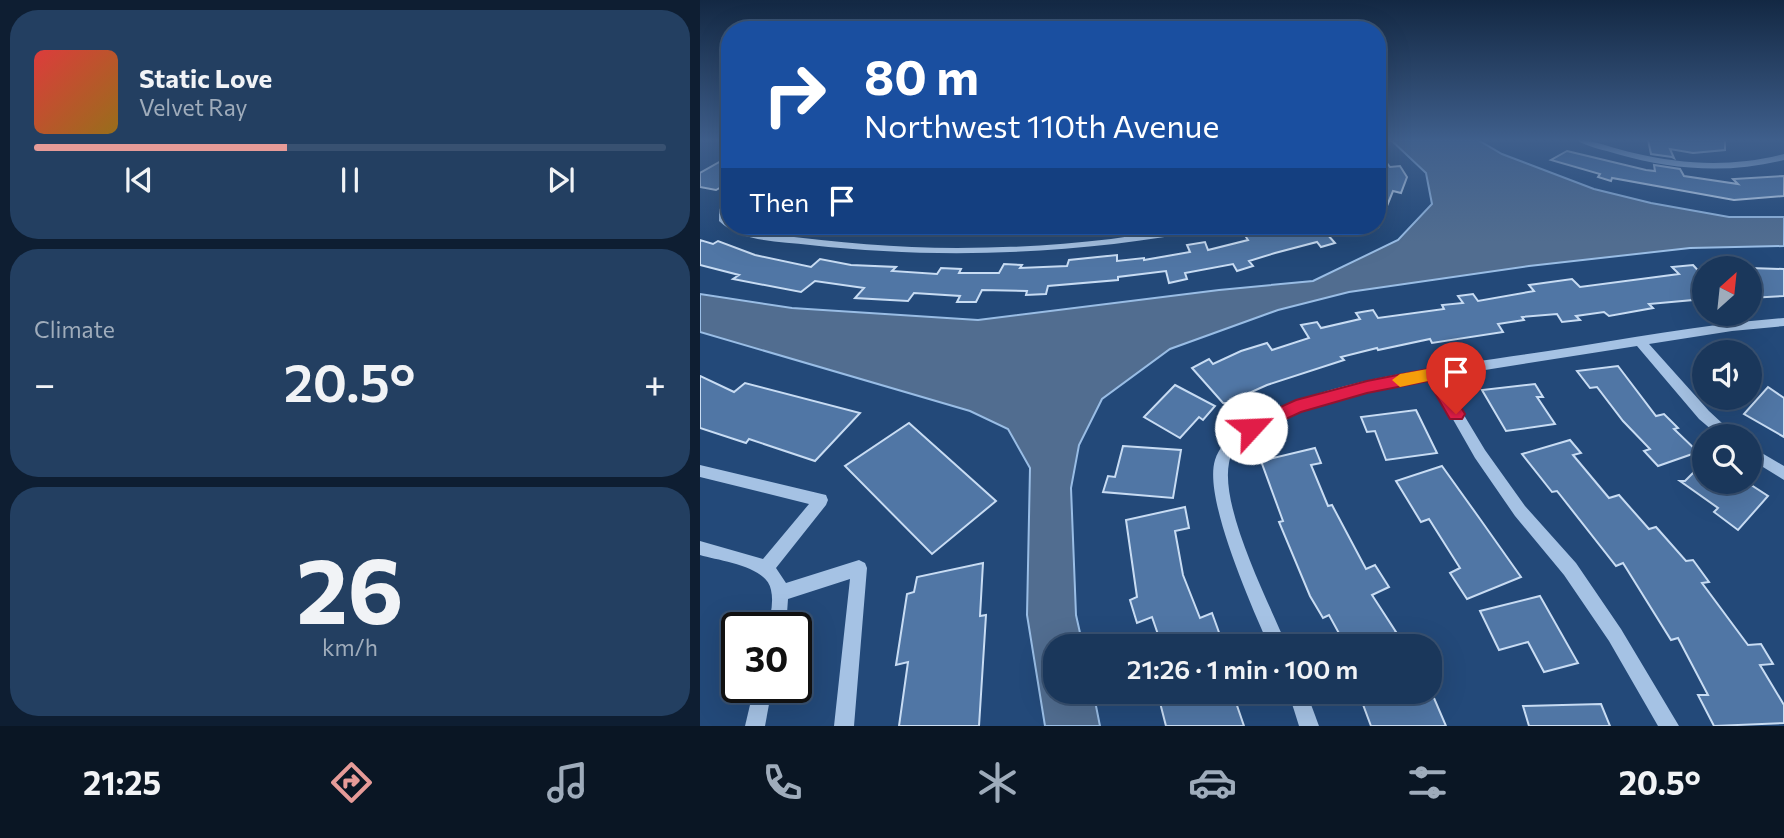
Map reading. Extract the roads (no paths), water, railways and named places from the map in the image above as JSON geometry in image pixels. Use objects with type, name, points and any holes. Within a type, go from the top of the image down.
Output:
[{"type":"street","points":[[765,235],[848,247],[930,250],[1013,249],[1150,235]]},
{"type":"street","points":[[1273,634],[1244,569],[1224,497],[1221,463],[1231,442],[1251,428],[1296,407],[1367,387],[1721,328],[1784,321]]},
{"type":"street","points":[[1641,342],[1715,424]]},
{"type":"street","points":[[1433,374],[1480,454],[1520,512],[1570,569],[1669,726]]},
{"type":"street","points":[[1762,460],[1784,474]]},
{"type":"street","points":[[700,471],[821,500],[767,567]]},
{"type":"street","points":[[700,548],[767,567],[780,583],[781,612]]},
{"type":"street","points":[[780,593],[859,568],[844,726]]},
{"type":"street","points":[[755,726],[760,703]]},
{"type":"street","points":[[1301,704],[1309,726]]},
{"type":"water","points":[[1426,174],[1554,174],[1594,189],[1651,203],[1729,217],[1784,217],[1784,246],[1690,248],[1529,266],[1349,292],[1278,310],[1170,349],[1102,399],[1079,445],[1071,488],[1076,615],[1080,634],[1043,634],[1043,704],[1096,704],[1100,726],[1045,726],[1027,615],[1030,468],[1008,429],[970,411],[700,332],[700,294],[792,308],[978,320],[1313,281],[1398,240],[1432,204]]}]
